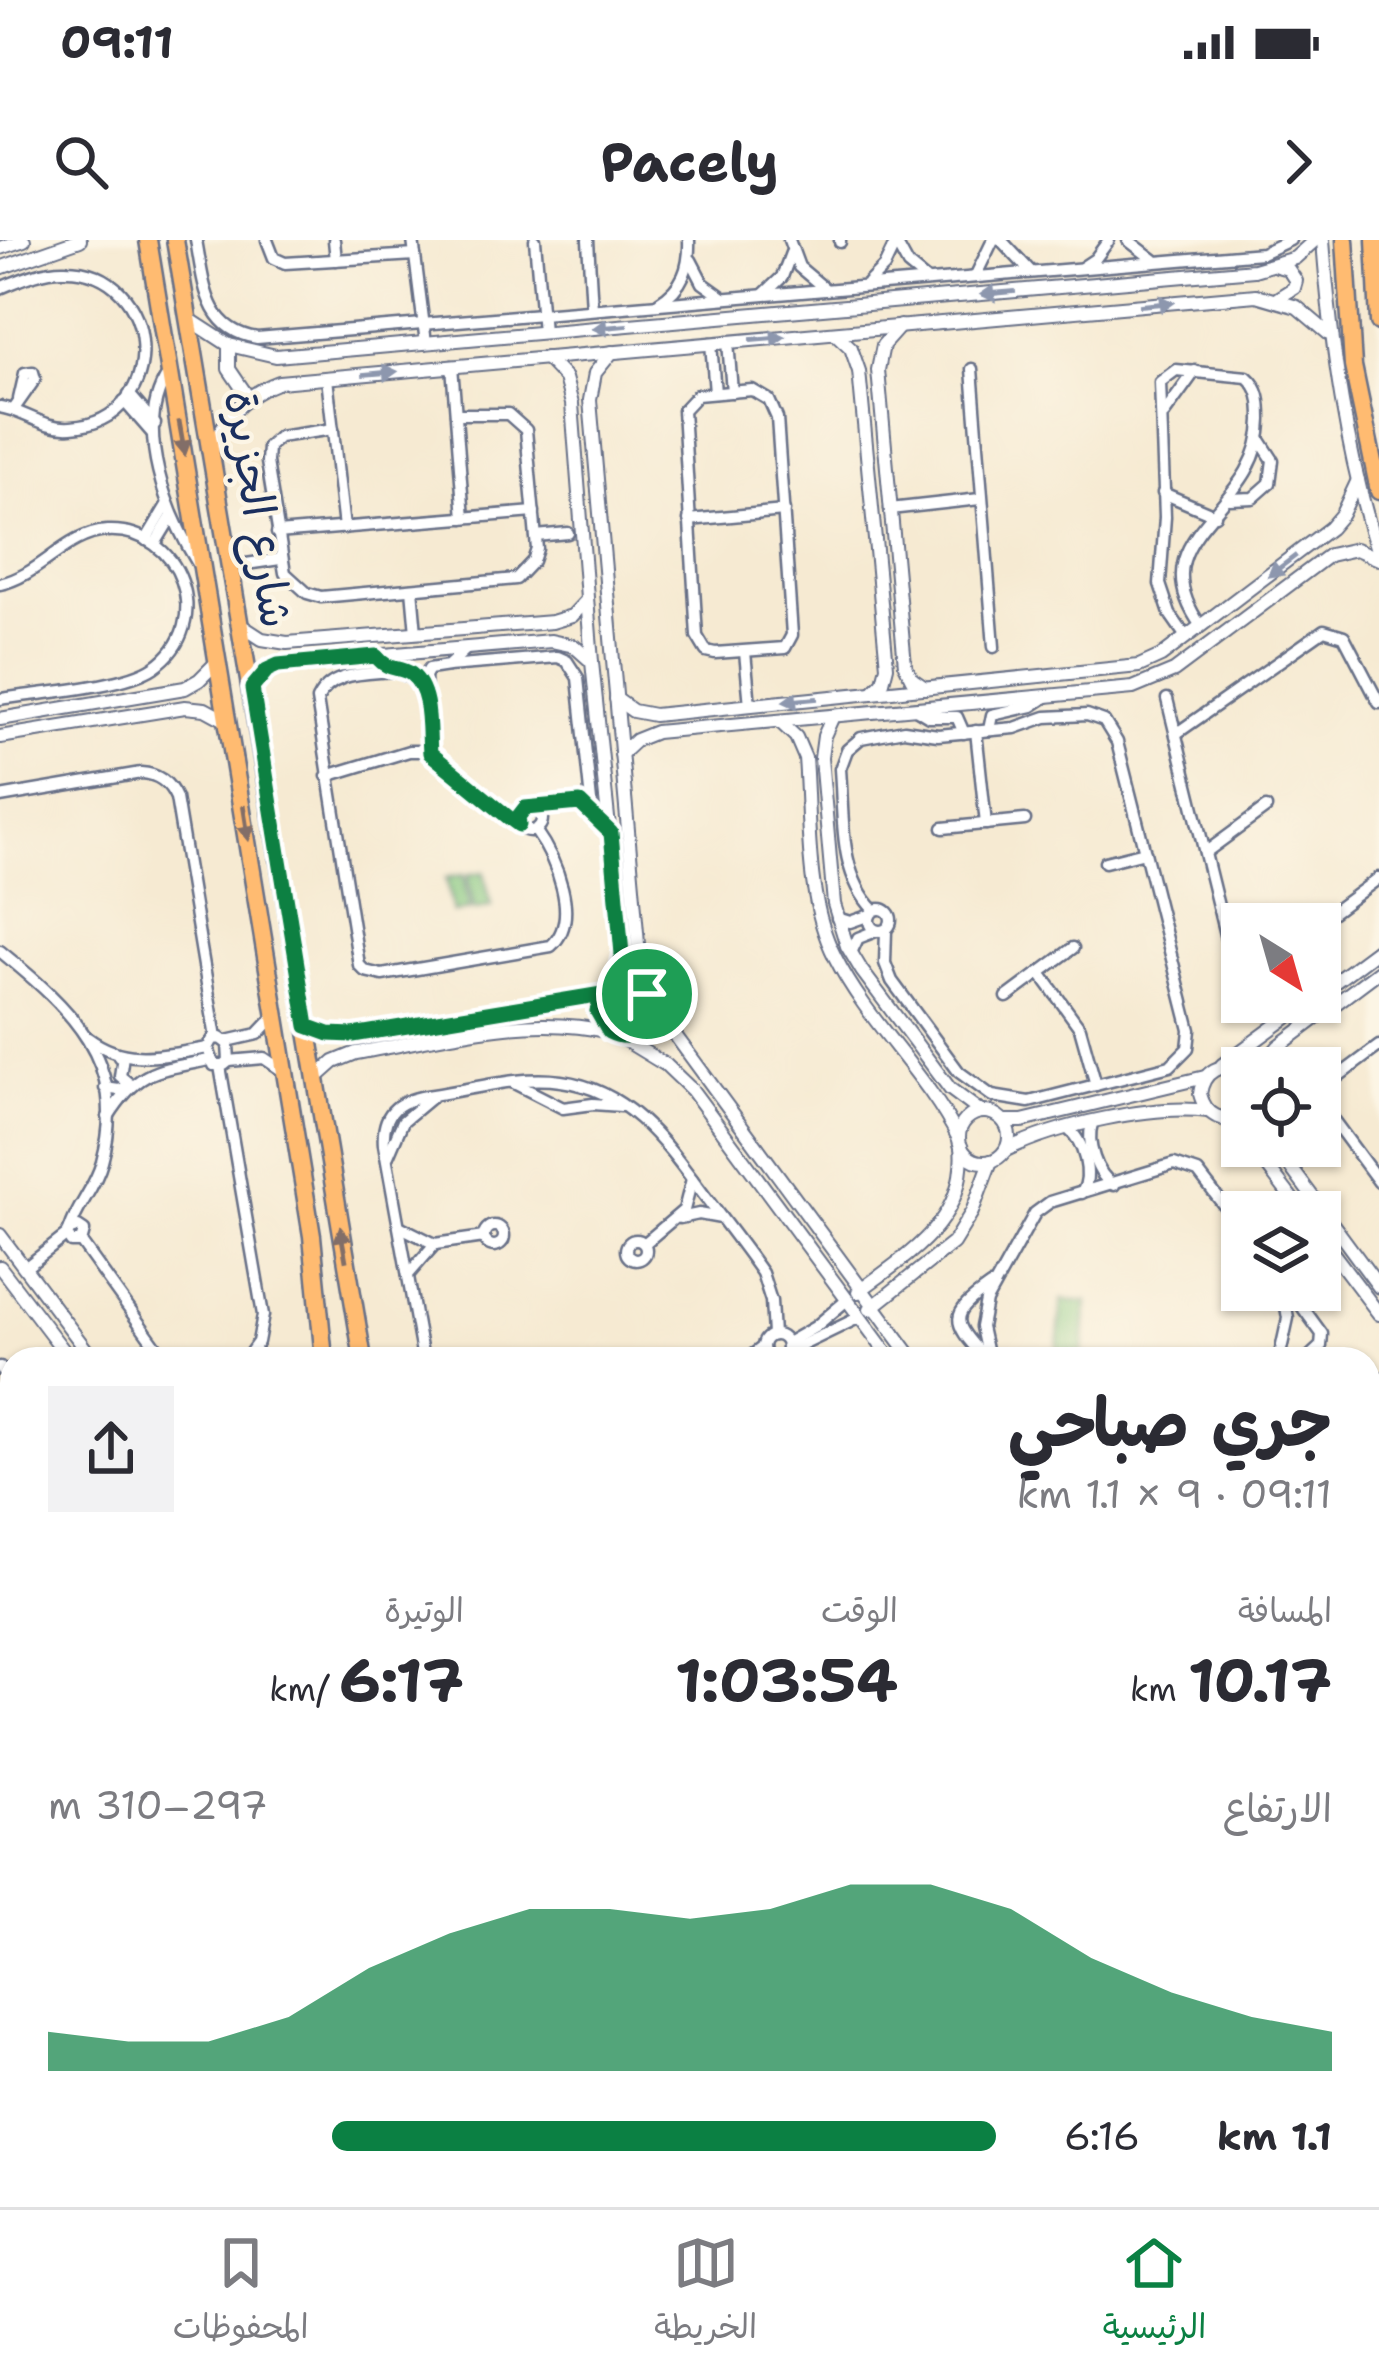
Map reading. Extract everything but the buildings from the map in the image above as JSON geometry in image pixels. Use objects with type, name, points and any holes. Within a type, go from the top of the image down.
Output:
[{"type":"main road","name":"شارع الجزيرة","points":[[176,240],[361,1347]]},
{"type":"main road","points":[[1345,240],[1358,444],[1379,490]]},
{"type":"main road","points":[[1375,240],[1379,322]]},
{"type":"main road","name":"شارع الجزيرة","points":[[146,243],[277,1013],[322,1347]]},
{"type":"main road","points":[[253,866],[269,873],[281,863]]},
{"type":"main road","points":[[258,898],[270,885],[286,894]]},
{"type":"street","points":[[0,248],[24,240]]},
{"type":"street","points":[[0,268],[80,240]]},
{"type":"street","points":[[196,240],[213,313],[244,336],[257,338],[1262,253],[1290,240]]},
{"type":"street","points":[[268,240],[279,262],[415,255]]},
{"type":"street","points":[[334,240],[336,260]]},
{"type":"street","points":[[413,240],[426,343]]},
{"type":"street","points":[[536,240],[542,332]]},
{"type":"street","points":[[587,240],[592,309]]},
{"type":"street","points":[[689,240],[690,256],[703,283],[724,298]]},
{"type":"street","points":[[975,277],[997,240],[1031,272]]},
{"type":"street","points":[[1081,268],[1109,240]]},
{"type":"street","points":[[1128,240],[1157,262]]},
{"type":"street","points":[[192,321],[229,345],[276,356],[1277,266],[1319,240]]},
{"type":"street","points":[[1319,240],[1330,334],[1358,444],[1358,480],[1379,558]]},
{"type":"street","points":[[896,241],[908,265],[928,281]]},
{"type":"street","points":[[863,286],[884,268],[896,241]]},
{"type":"street","points":[[790,247],[807,276],[828,290]]},
{"type":"street","points":[[762,295],[782,277],[790,247]]},
{"type":"street","points":[[656,303],[678,286],[690,256]]},
{"type":"street","points":[[1277,266],[1288,269],[1296,281],[1294,289],[1278,298]]},
{"type":"street","points":[[0,288],[64,269],[106,281],[136,313],[144,350],[142,368],[126,398],[99,420],[69,428],[39,423],[11,405]]},
{"type":"street","points":[[212,450],[226,420],[248,397],[280,382],[1256,295],[1297,307],[1330,334]]},
{"type":"street","points":[[710,318],[715,393]]},
{"type":"street","points":[[900,326],[884,345],[878,370],[905,664],[912,679],[926,688]]},
{"type":"street","points":[[834,332],[851,348],[859,371],[887,666],[883,682],[872,693]]},
{"type":"street","points":[[728,341],[732,392]]},
{"type":"street","points":[[229,345],[233,380],[248,397]]},
{"type":"street","points":[[612,352],[595,373],[590,400],[639,955],[651,1016],[643,1030],[614,1035]]},
{"type":"street","points":[[546,358],[565,378],[570,391],[622,954],[615,984]]},
{"type":"street","points":[[452,366],[464,518]]},
{"type":"street","points":[[972,370],[994,647]]},
{"type":"street","points":[[1186,637],[1170,614],[1160,584],[1164,414],[1158,392],[1160,382],[1176,370],[1237,373],[1255,384],[1261,409],[1260,440],[1230,499],[1196,534],[1183,556],[1180,580],[1186,603],[1201,626]]},
{"type":"street","points":[[1164,414],[1195,371]]},
{"type":"street","points":[[170,372],[161,386],[153,428],[169,511],[205,576]]},
{"type":"street","points":[[327,378],[344,528]]},
{"type":"street","points":[[752,390],[774,409],[791,643],[777,650],[715,653],[700,645],[682,410],[697,395],[732,392],[752,390]]},
{"type":"street","points":[[126,398],[153,428]]},
{"type":"street","points":[[333,429],[279,436],[268,447],[280,559],[295,585],[321,597],[516,579],[533,561],[536,536],[530,442],[519,420],[495,412],[456,414]]},
{"type":"street","points":[[1230,499],[1253,498],[1270,483],[1273,460],[1260,440]]},
{"type":"street","points":[[616,699],[633,711],[654,715],[1127,669],[1161,656],[1330,528],[1358,480]]},
{"type":"street","points":[[1163,493],[1215,515]]},
{"type":"street","points":[[890,509],[980,499]]},
{"type":"street","points":[[151,542],[169,511]]},
{"type":"street","points":[[689,520],[784,511]]},
{"type":"street","points":[[277,533],[534,512]]},
{"type":"street","points":[[0,584],[38,569],[67,544],[86,535],[130,533],[151,542],[180,572],[188,604],[181,637],[160,663],[130,678],[0,699]]},
{"type":"street","points":[[536,536],[568,533]]},
{"type":"street","points":[[621,754],[636,740],[656,732],[1148,684],[1174,671],[1329,555],[1356,549],[1379,558]]},
{"type":"street","points":[[1162,553],[1183,556]]},
{"type":"street","points":[[246,564],[280,559]]},
{"type":"street","points":[[412,590],[416,633]]},
{"type":"street","points":[[242,626],[262,639],[286,644],[552,622],[572,616],[587,600]]},
{"type":"street","points":[[1170,614],[1186,603]]},
{"type":"street","points":[[1178,733],[1324,630],[1335,631],[1350,644],[1379,703]]},
{"type":"street","points":[[252,688],[278,665],[466,648],[563,642],[592,662]]},
{"type":"street","points":[[448,666],[466,648]]},
{"type":"street","points":[[745,652],[750,705]]},
{"type":"street","points":[[376,656],[394,671]]},
{"type":"street","points":[[430,753],[422,684],[429,669],[557,657],[567,661],[578,677],[592,811]]},
{"type":"street","points":[[0,718],[185,688],[219,660]]},
{"type":"street","points":[[422,684],[405,671],[336,679],[322,690],[316,710],[359,964],[374,975],[542,949],[557,940],[564,924],[558,868],[535,830]]},
{"type":"street","points":[[976,731],[992,715],[1032,706],[1047,696]]},
{"type":"street","points":[[1167,699],[1221,914]]},
{"type":"street","points":[[0,737],[184,707],[205,709],[230,723]]},
{"type":"street","points":[[914,708],[929,717],[957,717],[976,731],[986,824]]},
{"type":"street","points":[[1087,715],[1104,721],[1115,736],[1190,1042],[1176,1063],[1029,1102],[1002,1100],[959,1072],[892,981],[881,930],[869,924],[872,913],[848,867],[840,769],[855,741],[904,730],[932,735],[1020,727],[1046,716],[1087,715]]},
{"type":"street","points":[[833,716],[821,758],[837,918],[851,953],[950,1089],[981,1112],[1004,1121],[1009,1130],[1006,1150]]},
{"type":"street","points":[[779,721],[796,737],[805,758],[817,905],[829,945],[849,981],[937,1100],[960,1143],[977,1161],[992,1161]]},
{"type":"street","points":[[326,776],[409,751],[430,753],[526,831],[535,830]]},
{"type":"street","points":[[580,803],[603,764]]},
{"type":"street","points":[[0,797],[141,773],[156,776],[176,798],[263,1316],[254,1347]]},
{"type":"street","points":[[519,825],[521,810],[580,803],[611,833]]},
{"type":"street","points":[[533,807],[542,816],[535,830]]},
{"type":"street","points":[[1206,852],[1266,808]]},
{"type":"street","points":[[943,827],[1025,820]]},
{"type":"street","points":[[1105,862],[1145,852]]},
{"type":"street","points":[[1341,906],[1379,878]]},
{"type":"street","points":[[837,918],[850,922],[884,909],[891,916],[890,926],[858,938],[851,953]]},
{"type":"street","points":[[1007,997],[1073,948]]},
{"type":"street","points":[[1341,977],[1379,949]]},
{"type":"street","points":[[0,951],[59,1000],[88,1038],[99,1064],[108,1117],[103,1159],[86,1204],[75,1215],[76,1234],[156,1347]]},
{"type":"street","points":[[1278,1047],[1379,971]]},
{"type":"street","points":[[1040,973],[1080,1028],[1111,1100]]},
{"type":"street","points":[[307,1026],[329,1034],[353,1035],[602,994],[615,984],[632,983],[649,997],[904,1347]]},
{"type":"street","points":[[602,994],[597,1011],[614,1035]]},
{"type":"street","points":[[105,1088],[118,1090],[152,1071],[218,1052],[258,1034],[277,1013]]},
{"type":"street","points":[[1004,1121],[1022,1121],[1205,1077],[1279,1023]]},
{"type":"street","points":[[316,1078],[334,1062],[356,1053],[520,1026],[556,1024],[614,1035],[666,1065],[692,1090],[882,1347]]},
{"type":"street","points":[[88,1038],[123,1057],[218,1052],[264,1058],[286,1073]]},
{"type":"street","points":[[1378,1177],[1331,1117],[1325,1099],[1332,1081],[1379,1046]]},
{"type":"street","points":[[99,1064],[123,1057]]},
{"type":"street","points":[[123,1057],[120,1076],[131,1084]]},
{"type":"street","points":[[1205,1077],[1200,1094],[1208,1111]]},
{"type":"street","points":[[542,1097],[550,1080]]},
{"type":"street","points":[[421,1347],[383,1132],[392,1108],[435,1094],[550,1080],[584,1086],[628,1107],[650,1124],[768,1286],[773,1335],[780,1347]]},
{"type":"street","points":[[511,1082],[563,1108],[628,1107]]},
{"type":"street","points":[[108,1117],[131,1084]]},
{"type":"street","points":[[584,1086],[584,1105]]},
{"type":"street","points":[[796,1347],[860,1317],[953,1243],[992,1161],[1006,1150],[1157,1109],[1208,1111],[1221,1118]]},
{"type":"street","points":[[790,1347],[929,1237],[948,1215],[959,1189],[964,1122],[981,1112]]},
{"type":"street","points":[[1092,1124],[1089,1133],[1100,1174],[1114,1185]]},
{"type":"street","points":[[1068,1130],[1079,1140],[1088,1178],[1082,1193]]},
{"type":"street","points":[[984,1347],[983,1313],[1035,1213],[1050,1202],[1114,1185],[1161,1165],[1186,1167],[1204,1179],[1221,1201]]},
{"type":"street","points":[[1268,1167],[1286,1191]]},
{"type":"street","points":[[1290,1167],[1379,1287]]},
{"type":"street","points":[[645,1243],[677,1219],[688,1200],[692,1178]]},
{"type":"street","points":[[688,1200],[699,1214]]},
{"type":"street","points":[[677,1219],[699,1214],[722,1218]]},
{"type":"street","points":[[399,1226],[434,1244],[484,1238]]},
{"type":"street","points":[[25,1268],[76,1234]]},
{"type":"street","points":[[0,1235],[84,1347]]},
{"type":"street","points":[[408,1275],[434,1244]]},
{"type":"street","points":[[1341,1264],[1379,1314]]},
{"type":"street","points":[[0,1267],[61,1347]]},
{"type":"street","points":[[976,1347],[960,1330],[958,1319],[965,1304],[998,1281]]},
{"type":"street","points":[[1282,1347],[1288,1311]]},
{"type":"street","points":[[1303,1311],[1322,1334],[1320,1347]]},
{"type":"street","points":[[764,1347],[773,1335]]},
{"type":"green space","points":[[484,872],[491,906],[474,910],[467,875]]},
{"type":"green space","points":[[463,875],[470,909],[453,913],[446,878]]},
{"type":"green space","points":[[1062,1300],[1087,1302],[1083,1347],[1057,1347]]},
{"type":"route","points":[[376,656],[388,668],[411,674],[424,692],[430,753],[519,825],[519,813],[530,807],[580,803],[592,811],[611,833],[622,954],[615,984],[632,983],[647,994],[652,1009],[648,1024],[628,1037],[614,1035],[603,1026],[597,1011],[602,994],[353,1035],[329,1034],[307,1026],[252,688],[258,678],[278,665],[376,656]]}]
